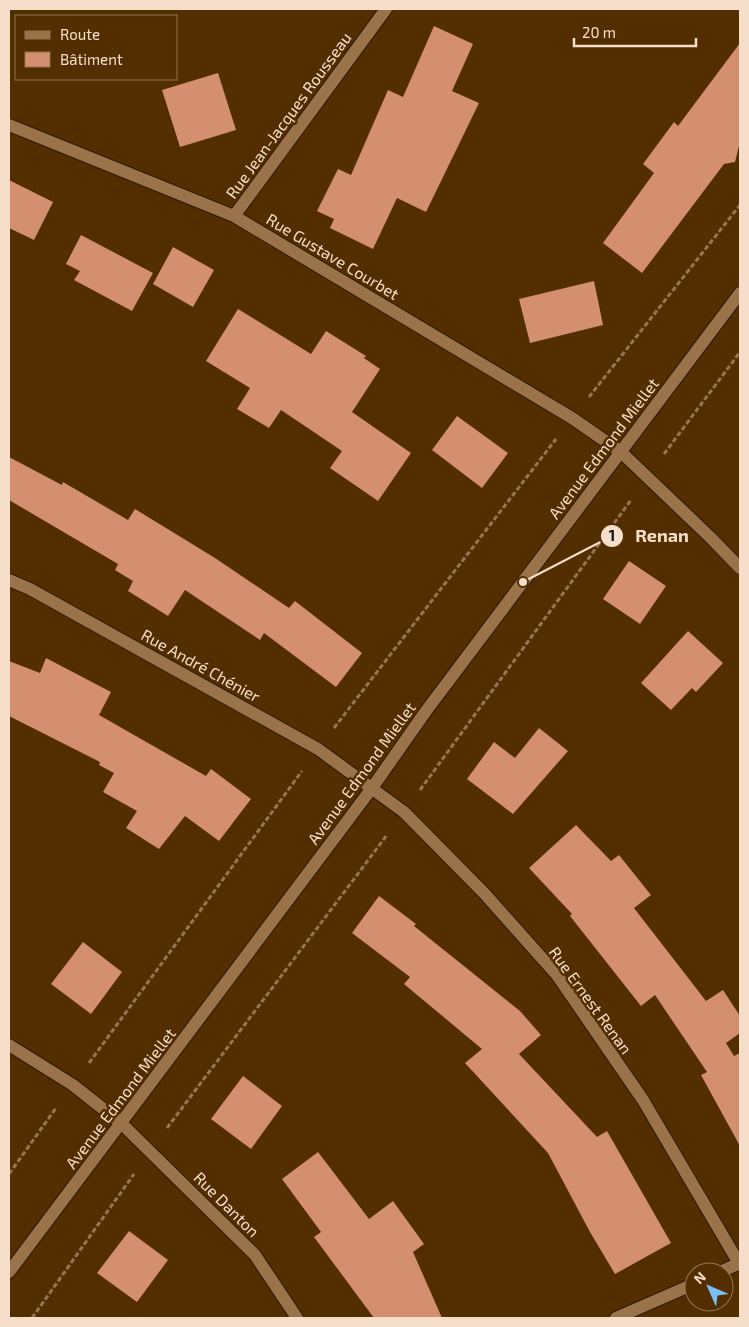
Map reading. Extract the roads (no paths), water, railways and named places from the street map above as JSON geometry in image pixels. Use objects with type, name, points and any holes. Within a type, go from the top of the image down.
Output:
[{"type":"street","name":"Rue Jean-Jacques Rousseau","points":[[234,216],[386,9]]},
{"type":"street","name":"Rue Gustave Courbet","points":[[9,125],[234,216],[572,418],[621,452],[740,568]]},
{"type":"street","name":"Avenue Edmond Miellet","points":[[9,1272],[372,788],[426,711],[740,293]]},
{"type":"street","name":"Rue André Chénier","points":[[9,580],[30,589],[318,749],[372,788]]},
{"type":"street","name":"Rue Ernest Renan","points":[[372,788],[404,812],[484,893],[557,975],[643,1100],[740,1264]]},
{"type":"street","name":"Rue Danton","points":[[9,1045],[73,1085],[121,1123],[255,1255],[297,1318]]},
{"type":"street","points":[[616,1318],[684,1288]]},
{"type":"place","name":"Renan","points":[[523,582]]}]
